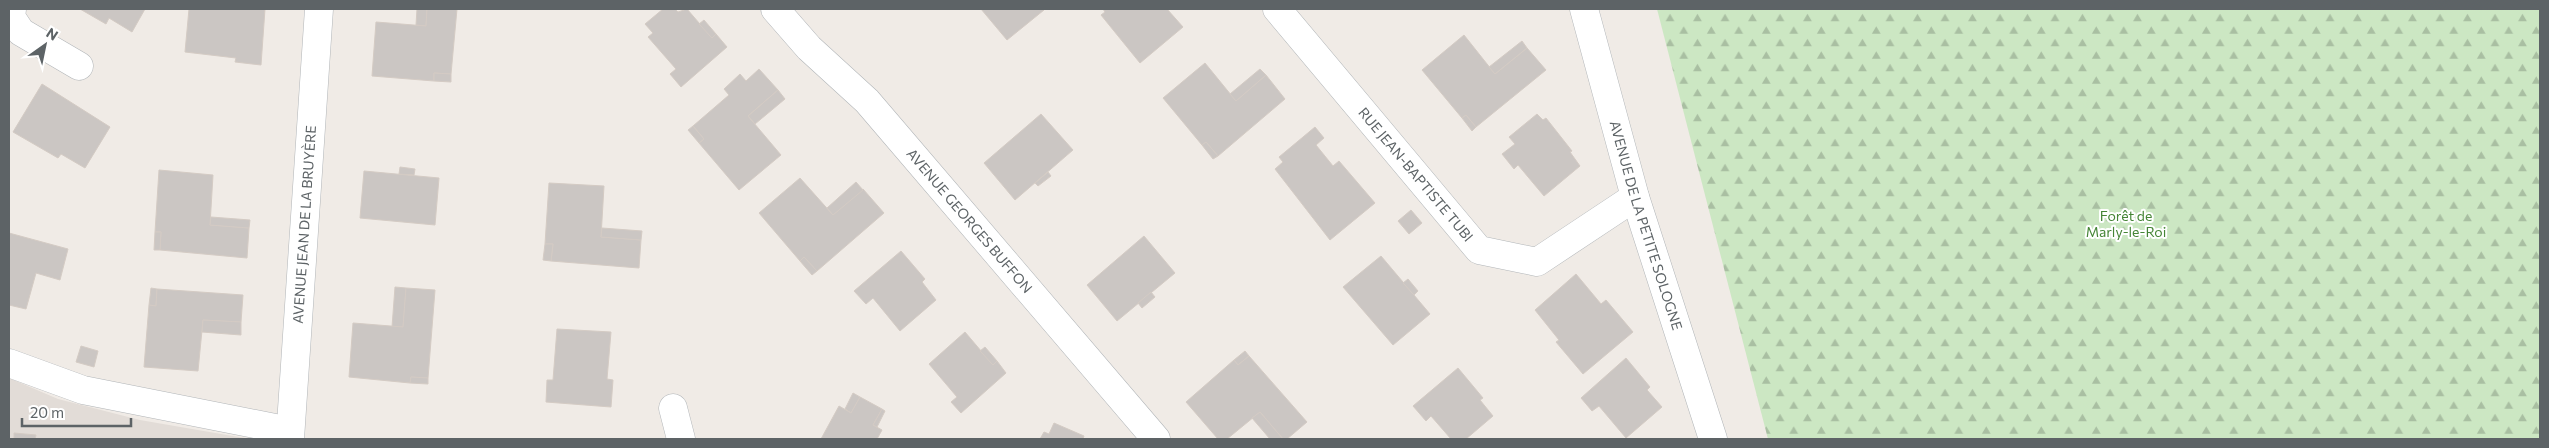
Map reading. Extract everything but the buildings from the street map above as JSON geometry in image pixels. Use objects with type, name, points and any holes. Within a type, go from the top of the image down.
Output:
[{"type":"street","points":[[12,9],[11,17],[21,32],[79,66]]},
{"type":"street","name":"AVENUE JEAN DE LA BRUYÈRE","points":[[290,435],[319,9]]},
{"type":"street","name":"AVENUE GEORGES BUFFON","points":[[775,9],[809,48],[866,100],[1156,439]]},
{"type":"street","name":"RUE JEAN-BAPTISTE TUBI","points":[[1277,9],[1479,250],[1537,262],[1635,197]]},
{"type":"street","name":"AVENUE DE LA PETITE SOLOGNE","points":[[1584,9],[1635,197],[1713,439]]},
{"type":"street","points":[[9,364],[83,390],[290,435]]},
{"type":"street","points":[[673,408],[680,439]]},
{"type":"shaded area","points":[[9,378],[58,399],[140,420],[250,439],[9,439]]},
{"type":"green space","name":"Forêt de Marly-le-Roi","points":[[1657,9],[2540,9],[2540,439],[1768,439]]}]
